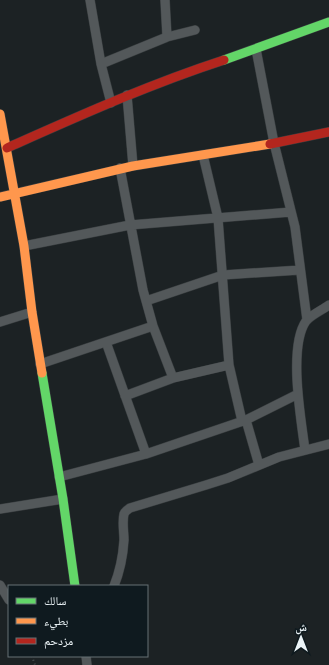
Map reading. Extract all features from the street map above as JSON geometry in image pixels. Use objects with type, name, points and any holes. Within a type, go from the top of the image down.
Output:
[{"type":"street","points":[[90,0],[101,64],[111,102]]},
{"type":"street","points":[[164,0],[167,37]]},
{"type":"street","points":[[7,148],[127,95],[187,72],[256,49],[329,22]]},
{"type":"street","points":[[101,64],[167,37],[195,30]]},
{"type":"street","points":[[256,49],[274,143],[295,227],[307,320]]},
{"type":"street","points":[[127,95],[133,166]]},
{"type":"street","points":[[0,114],[24,246],[32,312],[75,585]]},
{"type":"street","points":[[0,197],[120,168],[274,143],[329,132]]},
{"type":"street","points":[[203,155],[218,218],[229,365],[244,420],[259,465]]},
{"type":"street","points":[[120,168],[146,300],[153,326],[173,378]]},
{"type":"street","points":[[24,246],[130,224],[291,212]]},
{"type":"street","points":[[146,300],[223,275],[300,270]]},
{"type":"street","points":[[305,450],[298,394],[297,354],[303,327],[307,320],[329,305]]},
{"type":"street","points":[[0,322],[32,312]]},
{"type":"street","points":[[40,364],[153,326]]},
{"type":"street","points":[[106,342],[146,454]]},
{"type":"street","points":[[125,396],[173,378],[229,365]]},
{"type":"street","points":[[59,477],[146,454],[244,420],[298,394]]},
{"type":"street","points":[[114,585],[120,571],[124,540],[123,516],[125,511],[134,506],[228,478],[279,457],[329,444]]},
{"type":"street","points":[[0,508],[62,498]]},
{"type":"street","points":[[0,585],[8,598]]},
{"type":"traffic: fast","points":[[224,60],[329,22]]},
{"type":"traffic: fast","points":[[42,373],[63,499],[75,585]]},
{"type":"traffic: slow","points":[[0,114],[24,246],[32,312],[42,373]]},
{"type":"traffic: slow","points":[[0,197],[133,166],[270,144]]},
{"type":"traffic: jam","points":[[7,148],[142,90],[224,60]]},
{"type":"traffic: jam","points":[[270,144],[329,132]]}]
